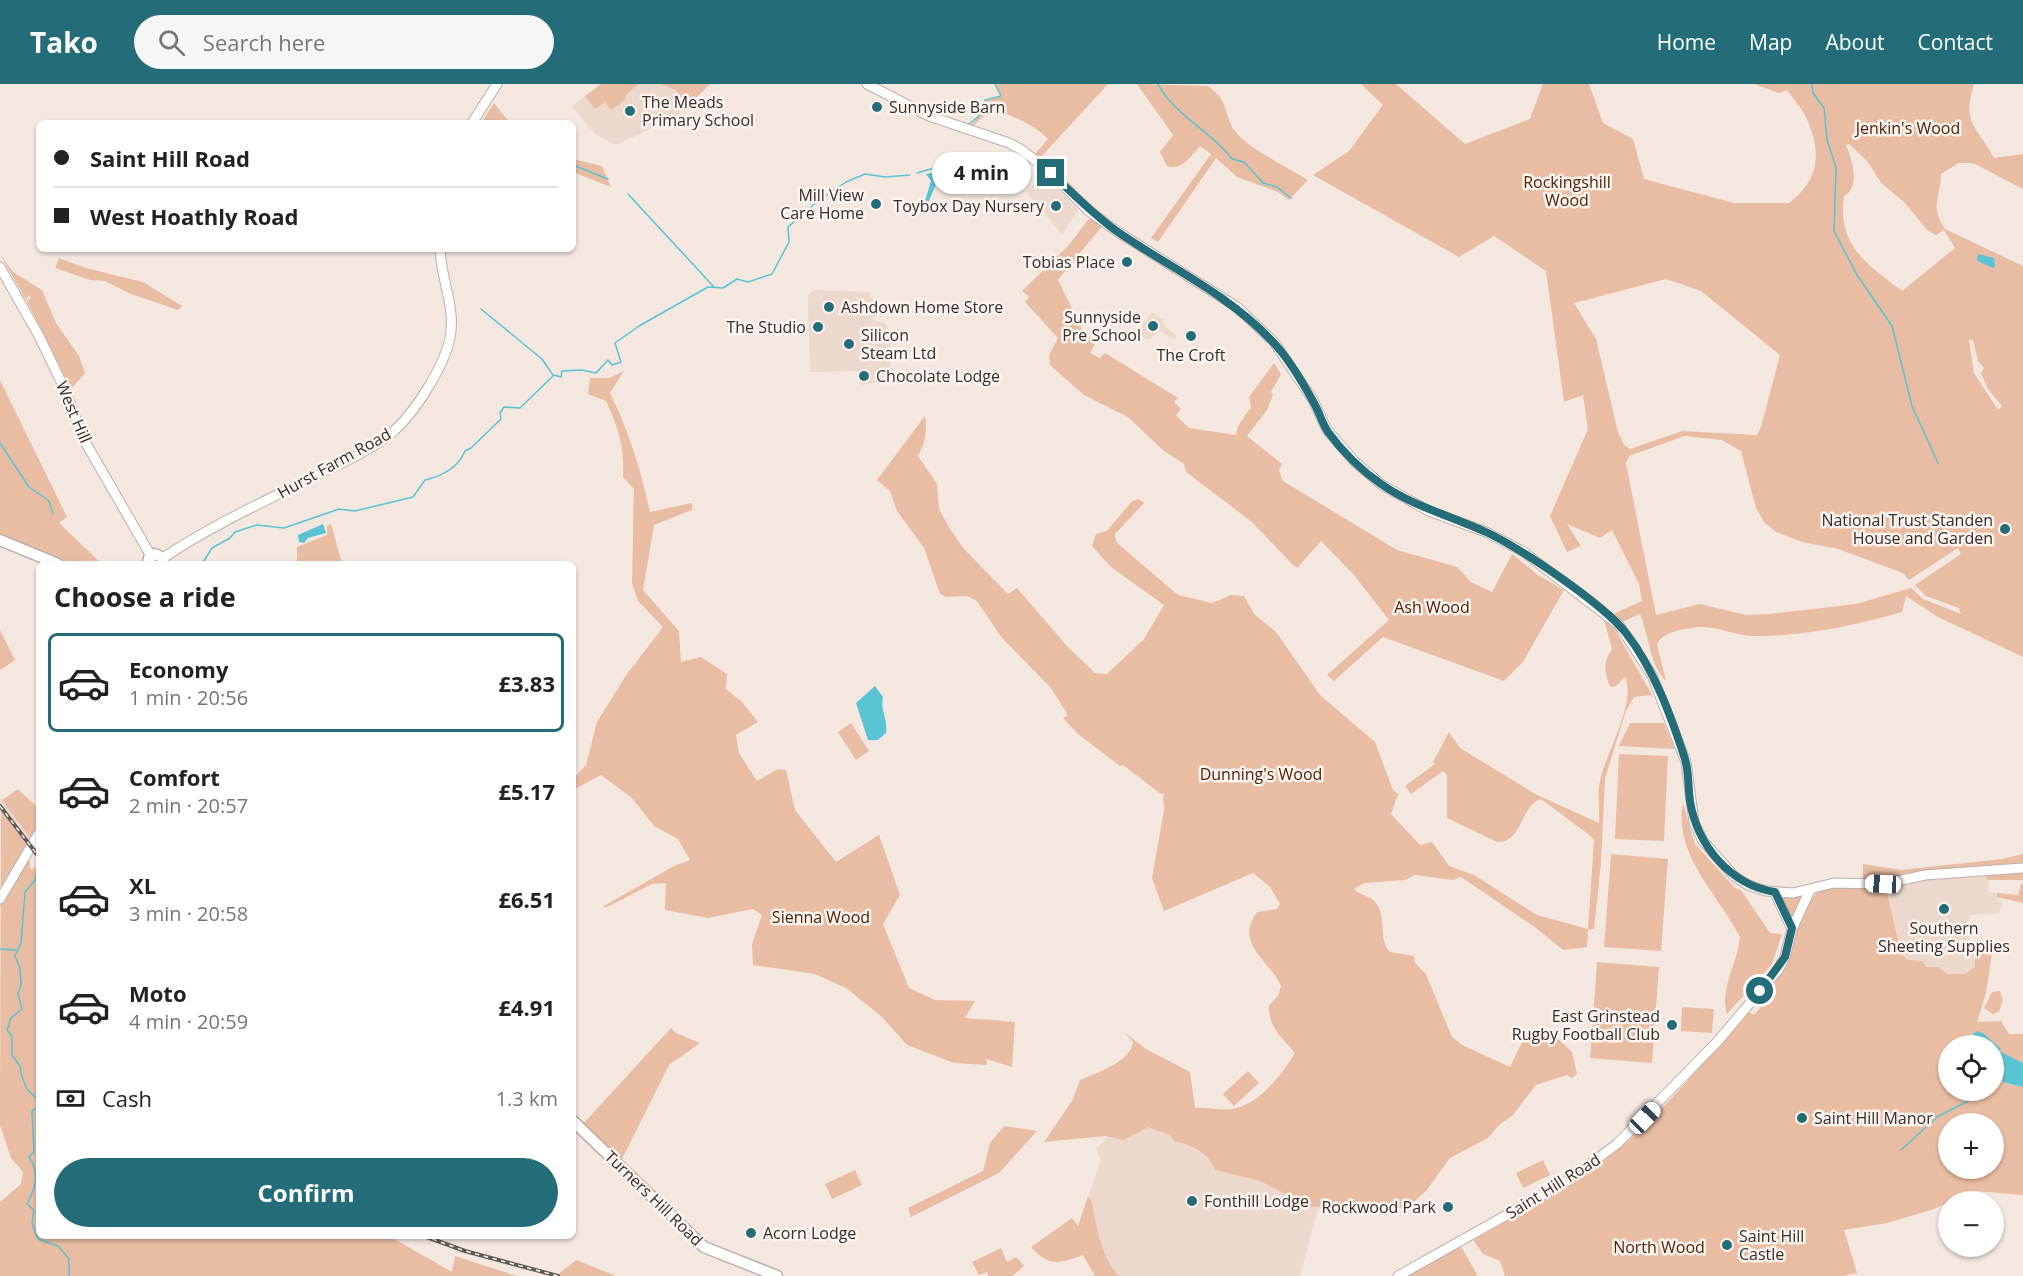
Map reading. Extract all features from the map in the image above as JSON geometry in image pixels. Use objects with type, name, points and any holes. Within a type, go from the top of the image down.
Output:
[{"type":"main road","points":[[0,540],[51,561]]},
{"type":"main road","name":"Turners Hill Road","points":[[576,1124],[704,1247],[777,1276]]},
{"type":"street","points":[[474,120],[497,84]]},
{"type":"street","points":[[867,84],[929,116],[998,139],[1029,156],[1089,210],[1118,232],[1237,307],[1274,342],[1312,400],[1327,430],[1355,462],[1382,485],[1429,511],[1486,532],[1524,552],[1619,625],[1642,658],[1660,694],[1686,762],[1695,822],[1704,841],[1734,876],[1748,885],[1775,892],[1810,890],[1834,883],[1883,884],[1925,875],[2023,868]]},
{"type":"street","name":"Hurst Farm Road","points":[[156,560],[380,441],[406,418],[441,363],[450,340],[452,311],[441,268],[440,252]]},
{"type":"street","name":"West Hill","points":[[0,267],[39,336],[66,392],[84,440],[156,560]]},
{"type":"street","points":[[0,899],[36,838]]},
{"type":"street","name":"Saint Hill Road","points":[[1398,1276],[1566,1181],[1617,1144],[1718,1041],[1778,970],[1785,957],[1792,928],[1810,890]]},
{"type":"street","points":[[1775,892],[1792,928]]},
{"type":"shaded area","name":"The Meads Primary School","points":[[601,84],[710,84],[677,116],[616,145],[595,134],[572,106]]},
{"type":"shaded area","name":"Toybox Day Nursery","points":[[1045,175],[1078,210],[1062,234],[1026,191]]},
{"type":"shaded area","points":[[814,290],[870,292],[871,298],[875,301],[875,317],[869,318],[886,324],[890,341],[890,368],[880,371],[882,381],[860,385],[858,371],[810,372],[808,295]]},
{"type":"shaded area","name":"Sunnyside Pre School","points":[[1152,312],[1164,320],[1162,325],[1177,335],[1174,340],[1159,330],[1150,339],[1141,338],[1141,328]]},
{"type":"shaded area","points":[[0,797],[36,846],[36,858],[0,811]]},
{"type":"shaded area","points":[[1983,873],[1988,880],[1989,892],[1997,893],[1997,901],[2002,903],[1999,913],[1969,915],[1969,935],[1971,945],[1975,946],[1975,967],[1965,974],[1946,974],[1939,967],[1926,967],[1923,961],[1908,960],[1901,953],[1886,887],[1940,876]]},
{"type":"shaded area","name":"Fonthill Lodge","points":[[1146,1126],[1170,1135],[1174,1141],[1189,1144],[1209,1157],[1215,1170],[1260,1181],[1282,1190],[1304,1205],[1318,1208],[1300,1276],[1120,1276],[1115,1273],[1078,1227],[1101,1160],[1096,1148],[1104,1142],[1106,1136],[1133,1135]]},
{"type":"green space","points":[[601,84],[638,84],[626,95],[625,100],[611,110],[605,102],[595,109],[585,96]]},
{"type":"green space","points":[[660,84],[710,84],[688,106],[676,90]]},
{"type":"green space","points":[[996,84],[1108,84],[1041,157],[1035,154],[1048,139],[1029,124],[1013,117],[990,110],[972,127],[970,126],[979,115],[985,101],[1001,96]]},
{"type":"green space","points":[[1137,84],[1208,86],[1220,97],[1231,124],[1239,136],[1257,150],[1308,180],[1289,200],[1278,192],[1237,177],[1216,158],[1158,242],[1151,238],[1211,154],[1200,146],[1182,165],[1167,166],[1160,152],[1173,135]]},
{"type":"green space","points":[[1361,84],[1396,84],[1465,144],[1530,119],[1543,84],[1589,84],[1603,123],[1633,139],[1644,179],[1734,203],[1789,203],[1807,184],[1812,174],[1816,153],[1811,130],[1804,113],[1787,90],[1779,93],[1754,84],[1974,84],[1970,108],[1973,124],[1994,158],[2023,154],[2023,189],[1973,163],[1959,163],[1941,174],[1937,208],[1940,221],[1945,229],[2023,266],[2023,657],[1936,616],[1906,596],[1902,612],[1847,626],[1809,632],[1752,636],[1698,627],[1675,631],[1664,636],[1657,644],[1666,681],[1656,667],[1640,614],[1622,622],[1613,614],[1642,601],[1639,584],[1612,530],[1600,538],[1567,524],[1581,546],[1567,552],[1550,516],[1588,429],[1583,395],[1564,402],[1546,271],[1494,236],[1459,257],[1313,175],[1349,151],[1383,105]],"holes":[[[1849,144],[1868,162],[1881,183],[1904,202],[1928,231],[1936,235],[1944,230],[1955,248],[1902,291],[1866,262],[1850,241],[1845,228],[1844,196],[1849,192],[1854,180],[1851,158],[1846,145]],[[1666,279],[1701,291],[1780,355],[1757,435],[1682,431],[1630,449],[1624,445],[1618,432],[1596,339],[1574,303]],[[1969,340],[1973,340],[1978,361],[1984,368],[1981,373],[1988,389],[2002,406],[1998,410],[1974,373]],[[1685,436],[1722,440],[1741,451],[1756,508],[1764,522],[1776,532],[1802,542],[1838,549],[1903,573],[1909,580],[1958,548],[1961,554],[1915,585],[1926,596],[1959,608],[1961,614],[1923,599],[1911,588],[1856,604],[1770,614],[1746,615],[1700,604],[1656,615],[1626,463],[1629,456]]]},
{"type":"green space","points":[[494,103],[508,120],[483,120]]},
{"type":"green space","points":[[576,160],[602,166],[611,187],[576,173]]},
{"type":"green space","name":"Ash Wood","points":[[1093,218],[1103,225],[1058,280],[1083,331],[1096,342],[1090,353],[1100,358],[1105,353],[1178,398],[1174,402],[1181,409],[1176,415],[1189,428],[1236,435],[1238,426],[1251,407],[1249,397],[1274,363],[1281,374],[1271,392],[1273,395],[1267,410],[1247,436],[1282,464],[1279,470],[1283,481],[1397,550],[1457,567],[1471,582],[1492,592],[1512,554],[1538,575],[1564,590],[1523,662],[1504,681],[1383,637],[1334,681],[1327,675],[1389,620],[1354,575],[1321,541],[1297,568],[1294,566],[1252,522],[1186,472],[1184,464],[1164,451],[1128,417],[1084,395],[1050,365],[1049,355],[1058,338],[1025,302],[1029,297],[1022,291],[1069,245],[1088,220]]},
{"type":"green space","points":[[0,254],[13,272],[42,290],[56,323],[79,356],[85,373],[71,389],[27,301],[31,298],[29,295],[26,300]]},
{"type":"green space","points":[[59,258],[86,268],[143,282],[182,306],[178,310],[131,294],[105,281],[90,280],[55,268]]},
{"type":"green space","name":"Sienna Wood","points":[[624,371],[610,393],[634,451],[650,512],[692,503],[692,510],[654,525],[643,590],[679,631],[681,662],[701,657],[727,674],[726,689],[742,702],[758,722],[736,735],[739,753],[757,781],[778,769],[786,770],[795,810],[836,862],[879,835],[900,895],[883,924],[909,988],[935,1000],[975,1001],[965,1018],[1015,1022],[1012,1067],[986,1059],[987,1065],[954,1063],[907,1045],[881,1016],[846,988],[815,974],[753,965],[752,944],[762,915],[753,909],[708,918],[665,910],[666,883],[652,884],[605,908],[604,906],[674,866],[690,860],[678,839],[654,826],[632,798],[601,775],[576,788],[576,776],[586,765],[597,722],[627,674],[663,627],[638,601],[632,583],[634,489],[623,477],[622,447],[617,429],[606,401],[588,394],[590,378],[609,378]]},
{"type":"green space","points":[[0,380],[67,517],[59,523],[99,561],[65,561],[0,535]]},
{"type":"green space","name":"Dunning's Wood","points":[[925,416],[925,437],[918,456],[937,484],[939,509],[950,529],[964,549],[1008,594],[1017,588],[1067,646],[1095,673],[1107,674],[1143,640],[1145,641],[1144,639],[1164,605],[1111,567],[1092,546],[1096,534],[1107,531],[1132,501],[1139,499],[1144,503],[1115,534],[1116,542],[1178,595],[1212,603],[1231,595],[1244,596],[1254,614],[1276,632],[1320,695],[1375,742],[1393,790],[1398,794],[1391,814],[1420,845],[1432,842],[1449,866],[1474,875],[1537,915],[1588,929],[1594,840],[1588,834],[1541,799],[1529,808],[1512,837],[1497,842],[1447,818],[1447,775],[1443,771],[1411,794],[1405,786],[1435,764],[1433,762],[1449,732],[1460,748],[1537,795],[1599,823],[1600,781],[1624,714],[1628,688],[1625,677],[1616,686],[1610,687],[1607,677],[1606,663],[1612,649],[1604,620],[1614,628],[1652,695],[1634,697],[1626,711],[1605,778],[1601,863],[1594,929],[1588,930],[1587,947],[1563,950],[1536,928],[1461,877],[1453,880],[1415,875],[1405,880],[1364,883],[1354,889],[1373,900],[1379,908],[1384,940],[1390,952],[1414,956],[1415,963],[1426,974],[1452,1037],[1462,1045],[1510,1067],[1523,1040],[1558,1039],[1572,1052],[1577,1074],[1572,1078],[1567,1075],[1536,1085],[1512,1116],[1499,1125],[1488,1138],[1450,1158],[1426,1191],[1408,1207],[1379,1210],[1311,1207],[1260,1181],[1215,1170],[1208,1158],[1199,1150],[1174,1141],[1170,1135],[1148,1127],[1124,1140],[1106,1136],[1044,1142],[1072,1101],[1080,1080],[1112,1066],[1131,1049],[1133,1042],[1125,1033],[1146,1049],[1190,1072],[1195,1108],[1233,1109],[1252,1101],[1269,1087],[1295,1053],[1273,1026],[1269,1005],[1278,996],[1281,986],[1256,952],[1250,934],[1251,924],[1257,912],[1277,909],[1280,904],[1270,887],[1253,873],[1164,911],[1152,878],[1165,793],[1161,794],[1078,734],[1063,718],[1067,716],[1066,712],[1051,688],[1002,638],[977,601],[967,596],[946,597],[940,594],[924,548],[897,511],[890,491],[877,480]]},
{"type":"green space","points":[[331,523],[341,561],[297,561],[297,547],[327,535],[327,527]]},
{"type":"green space","points":[[0,630],[15,660],[0,670]]},
{"type":"green space","points":[[851,723],[869,751],[856,760],[838,732]]},
{"type":"green space","points":[[1630,723],[1664,723],[1675,749],[1619,746]]},
{"type":"green space","points":[[1619,754],[1668,756],[1664,841],[1615,839]]},
{"type":"green space","points":[[18,789],[36,806],[36,829],[30,838],[2,800]]},
{"type":"green space","points":[[1683,803],[1695,844],[1735,888],[1741,890],[1770,933],[1782,934],[1772,964],[1727,1014],[1725,995],[1740,937],[1691,856],[1682,822]]},
{"type":"green space","points":[[1,810],[27,845],[31,870],[36,867],[36,1239],[394,1239],[452,1272],[455,1256],[517,1276],[0,1276],[0,1202],[21,1184],[23,1172],[11,1158],[0,1125]]},
{"type":"green space","points":[[1611,854],[1668,859],[1661,951],[1604,947]]},
{"type":"green space","name":"Saint Hill Manor","points":[[2023,854],[2023,880],[1988,880],[1983,873],[1940,876],[1886,887],[1901,953],[1908,960],[1923,961],[1926,967],[1939,967],[1947,974],[1965,974],[1975,967],[1975,946],[1993,946],[1986,993],[1977,1022],[2001,1021],[2009,1034],[2023,1034],[2023,1063],[2005,1055],[2004,1057],[2004,1035],[1983,1033],[1938,1035],[1938,1101],[2004,1101],[2004,1082],[2023,1087],[2023,1195],[2004,1193],[2004,1191],[1938,1191],[1938,1207],[1934,1209],[1887,1223],[1844,1230],[1857,1273],[1843,1276],[1505,1276],[1500,1261],[1483,1254],[1472,1238],[1562,1190],[1613,1154],[1674,1096],[1749,1012],[1754,1015],[1760,1008],[1756,1002],[1765,990],[1795,926],[1811,899],[1826,888],[1863,887],[1863,864],[1901,870],[2002,859]]},
{"type":"green space","points":[[2021,884],[2023,884],[2023,903],[1997,897],[1997,893],[2018,895]]},
{"type":"green space","points":[[1780,896],[1802,896],[1804,899],[1793,922]]},
{"type":"green space","points":[[1597,962],[1659,967],[1652,1063],[1590,1058]]},
{"type":"green space","points":[[2000,991],[2003,1000],[1999,1012],[1993,1014],[1984,1008],[1992,992]]},
{"type":"green space","points":[[1682,1007],[1714,1009],[1712,1033],[1681,1031]]},
{"type":"green space","points":[[671,1028],[676,1033],[700,1043],[669,1065],[621,1161],[583,1124]]},
{"type":"green space","points":[[1248,1071],[1259,1083],[1234,1106],[1223,1094]]},
{"type":"green space","points":[[1004,1126],[1037,1131],[999,1173],[911,1217],[908,1208],[983,1171],[990,1143]]},
{"type":"green space","points":[[1543,1160],[1550,1175],[1523,1188],[1516,1173]]},
{"type":"green space","points":[[855,1170],[862,1185],[832,1199],[825,1184]]},
{"type":"green space","points":[[1088,1196],[1103,1250],[1115,1272],[1120,1276],[1095,1276],[1083,1255],[1056,1262],[1044,1258],[1031,1247],[1072,1218],[1078,1226]]},
{"type":"green space","points":[[1460,1245],[1478,1276],[1403,1276]]},
{"type":"green space","points":[[1001,1248],[1007,1262],[1016,1257],[1024,1266],[1012,1276],[988,1276],[987,1272],[979,1275],[972,1262]]},
{"type":"green space","points":[[576,1260],[616,1276],[556,1276]]},
{"type":"water","points":[[940,165],[943,166],[927,206],[924,204],[931,181],[926,174],[939,172]]},
{"type":"water","points":[[1978,254],[1994,258],[1995,266],[1993,268],[1977,261]]},
{"type":"water","points":[[323,524],[326,533],[308,538],[304,543],[299,542],[298,535]]},
{"type":"water","points":[[875,686],[883,697],[886,733],[878,740],[868,740],[856,703]]},
{"type":"water","points":[[1976,1031],[1985,1035],[1974,1035]]},
{"type":"water","points":[[2004,1054],[2023,1063],[2023,1087],[2004,1082]]},
{"type":"waterway","points":[[969,124],[979,116],[985,100],[1001,96],[995,84]]},
{"type":"waterway","points":[[1158,84],[1173,104],[1232,159],[1244,162],[1263,183],[1277,187],[1291,198]]},
{"type":"waterway","points":[[1812,84],[1813,93],[1824,108],[1827,140],[1836,167],[1834,231],[1857,275],[1892,326],[1912,406],[1938,463]]},
{"type":"waterway","points":[[576,166],[608,179]]},
{"type":"waterway","points":[[917,173],[941,166]]},
{"type":"waterway","points":[[204,561],[212,548],[230,538],[235,532],[257,525],[284,528],[339,509],[355,511],[413,497],[425,480],[443,474],[454,467],[465,451],[501,419],[500,413],[504,407],[520,408],[554,375],[561,377],[562,371],[581,370],[596,373],[608,360],[612,365],[621,362],[615,343],[639,326],[708,287],[723,288],[737,279],[748,282],[772,274],[789,242],[788,227],[818,201],[846,182],[865,174],[885,177],[910,175]]},
{"type":"waterway","points":[[628,194],[714,287]]},
{"type":"waterway","points":[[481,309],[542,359],[553,375]]},
{"type":"waterway","points":[[0,443],[29,487],[49,501],[53,514]]},
{"type":"waterway","points":[[36,876],[25,892],[21,943],[15,956],[20,968],[21,984],[18,994],[22,1009],[11,1018],[7,1030],[12,1036],[12,1055],[20,1066],[27,1089],[36,1098]]},
{"type":"waterway","points":[[0,949],[16,950]]},
{"type":"waterway","points":[[1901,1150],[1937,1117],[1968,1101]]},
{"type":"waterway","points":[[36,1109],[32,1111],[34,1152],[29,1157],[36,1175]]},
{"type":"waterway","points":[[36,1175],[36,1181]]},
{"type":"waterway","points":[[36,1181],[27,1204],[34,1210],[32,1223],[36,1234]]},
{"type":"waterway","points":[[38,1239],[58,1246],[69,1259],[69,1276]]},
{"type":"railway","points":[[0,806],[36,853]]},
{"type":"railway","points":[[432,1239],[465,1251],[558,1276]]},
{"type":"place","name":"Sunnyside Barn","points":[[877,107]]},
{"type":"place","name":"The Meads Primary School","points":[[630,111]]},
{"type":"place","name":"Mill View Care Home","points":[[876,204]]},
{"type":"place","name":"Toybox Day Nursery","points":[[1056,206]]},
{"type":"place","name":"Tobias Place","points":[[1127,262]]},
{"type":"place","name":"Ashdown Home Store","points":[[829,307]]},
{"type":"place","name":"Sunnyside Pre School","points":[[1153,326]]},
{"type":"place","name":"The Studio","points":[[818,327]]},
{"type":"place","name":"The Croft","points":[[1191,336]]},
{"type":"place","name":"Silicon Steam Ltd","points":[[849,344]]},
{"type":"place","name":"Chocolate Lodge","points":[[864,376]]},
{"type":"place","name":"National Trust Standen House and Garden","points":[[2005,529]]},
{"type":"place","name":"Southern Sheeting Supplies","points":[[1944,909]]},
{"type":"place","name":"East Grinstead Rugby Football Club","points":[[1672,1025]]},
{"type":"place","name":"Saint Hill Manor","points":[[1802,1118]]},
{"type":"place","name":"Fonthill Lodge","points":[[1192,1201]]},
{"type":"place","name":"Rockwood Park","points":[[1448,1207]]},
{"type":"place","name":"Acorn Lodge","points":[[751,1233]]},
{"type":"place","name":"Saint Hill Castle","points":[[1727,1245]]},
{"type":"route","points":[[1051,173],[1089,210],[1118,232],[1237,307],[1274,342],[1312,400],[1327,430],[1355,462],[1382,485],[1429,511],[1486,532],[1524,552],[1619,625],[1642,658],[1660,694],[1686,762],[1690,801],[1695,822],[1704,841],[1734,876],[1748,885],[1775,892],[1792,928],[1785,957],[1778,970],[1760,991]]},
{"type":"park label","name":"Jenkin's Wood","points":[[1908,128]]},
{"type":"park label","name":"Rockingshill Wood","points":[[1567,191]]},
{"type":"park label","name":"North Wood","points":[[1659,1247]]}]
